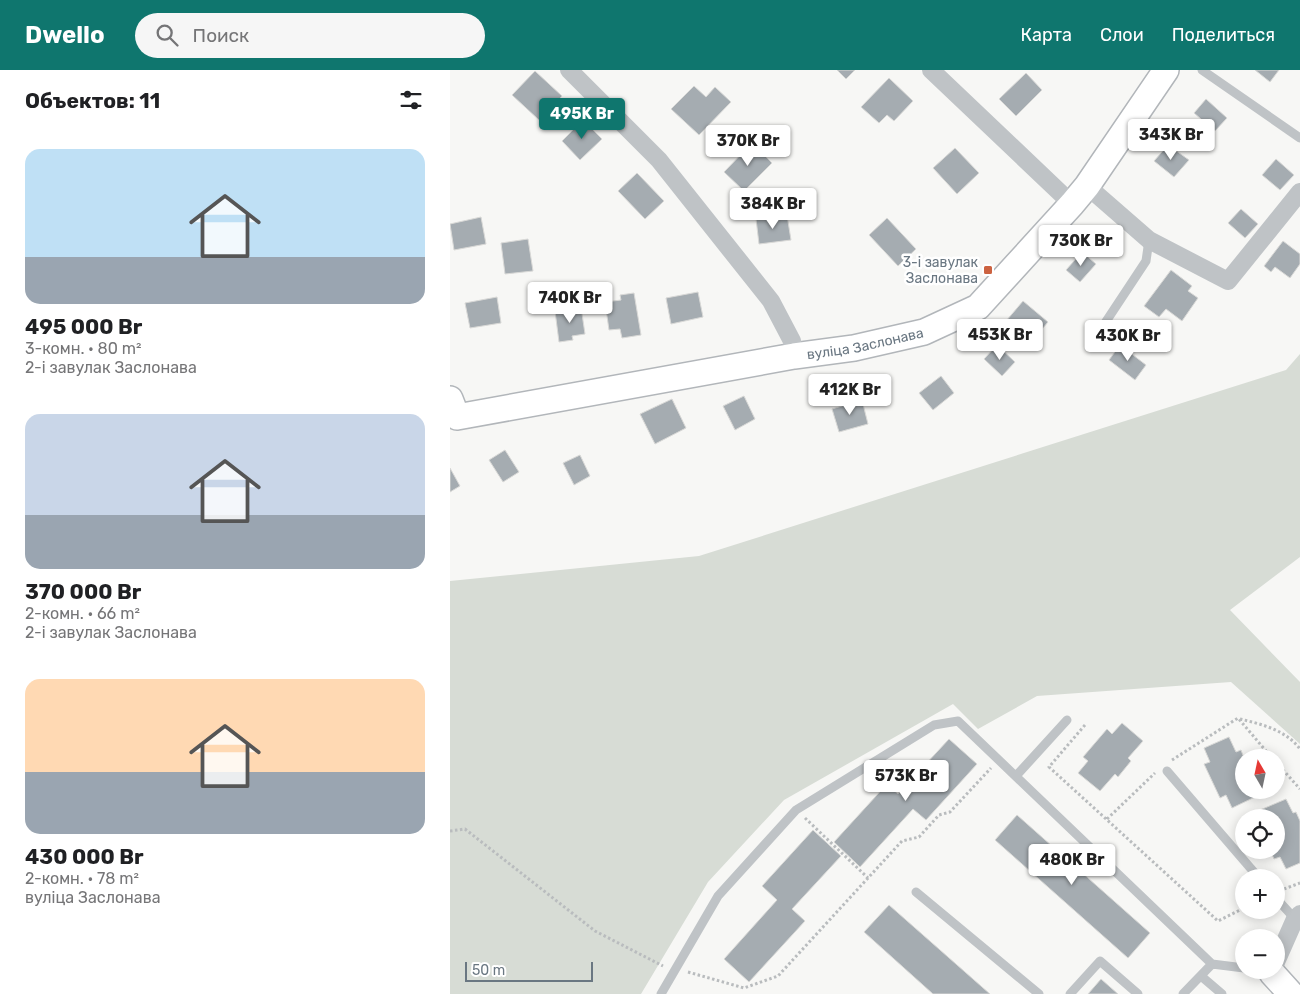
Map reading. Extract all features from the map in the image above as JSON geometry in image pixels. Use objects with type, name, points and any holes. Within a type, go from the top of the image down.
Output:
[{"type":"street","points":[[569,70],[659,160],[771,301],[792,341],[794,356]]},
{"type":"street","points":[[931,70],[1079,195],[1149,240],[1228,281],[1300,192]]},
{"type":"street","name":"вуліца Заслонава","points":[[452,408],[854,348],[924,332],[978,306],[1079,195],[1166,70]]},
{"type":"street","points":[[1285,939],[1297,917]]},
{"type":"street","points":[[1278,979],[1291,994]]},
{"type":"lane","points":[[1202,70],[1300,138]]},
{"type":"lane","points":[[1105,323],[1146,261],[1149,240]]},
{"type":"lane","points":[[1016,776],[1068,720]]},
{"type":"lane","points":[[661,994],[718,896],[796,810],[934,724],[958,721],[1212,964],[1235,967]]},
{"type":"lane","points":[[1166,767],[1251,869]]},
{"type":"lane","points":[[916,892],[1038,994]]},
{"type":"lane","points":[[1285,906],[1297,917]]},
{"type":"lane","points":[[1070,994],[1100,962],[1138,994]]},
{"type":"lane","points":[[1183,994],[1212,964]]},
{"type":"lane","points":[[1201,976],[1222,994]]},
{"type":"path","points":[[1107,819],[1166,767],[1238,718],[1265,725],[1294,740],[1300,749]]},
{"type":"path","points":[[1238,718],[1264,749]]},
{"type":"path","points":[[1085,725],[1049,767],[1218,921],[1235,912]]},
{"type":"path","points":[[450,831],[465,829],[595,931],[663,966],[744,988],[778,976],[902,841],[919,837],[939,815],[950,812],[998,759]]},
{"type":"path","points":[[1285,772],[1300,789]]},
{"type":"path","points":[[796,810],[868,878]]},
{"type":"path","points":[[1285,889],[1300,883]]},
{"type":"shaded area","points":[[1300,354],[1300,557],[1230,610],[1300,682],[1300,744],[1231,682],[1037,696],[978,729],[953,704],[784,800],[708,882],[641,994],[450,994],[450,581],[699,556],[1286,370]]},
{"type":"building","points":[[837,70],[855,70],[846,79]]},
{"type":"building","points":[[1255,70],[1279,70],[1270,82]]},
{"type":"building","points":[[535,71],[562,96],[539,120],[512,95]]},
{"type":"building","points":[[1026,73],[1042,90],[1016,116],[999,99]]},
{"type":"building","points":[[889,78],[913,101],[894,121],[887,115],[879,123],[861,107]]},
{"type":"building","points":[[694,86],[706,97],[715,87],[731,102],[699,135],[671,109]]},
{"type":"building","points":[[1206,99],[1227,118],[1215,131],[1194,113]]},
{"type":"building","points":[[583,120],[602,139],[580,160],[562,141]]},
{"type":"building","points":[[752,143],[772,163],[744,191],[724,172]]},
{"type":"building","points":[[1168,145],[1189,160],[1174,177],[1154,161]]},
{"type":"building","points":[[955,148],[979,173],[957,194],[933,168]]},
{"type":"building","points":[[1276,159],[1294,175],[1280,190],[1262,175]]},
{"type":"building","points":[[637,173],[664,201],[645,219],[618,191]]},
{"type":"building","points":[[1241,209],[1258,224],[1245,238],[1228,223]]},
{"type":"building","points":[[787,215],[791,240],[759,244],[756,219]]},
{"type":"building","points":[[481,217],[486,244],[454,250],[450,224]]},
{"type":"building","points":[[887,218],[916,249],[898,266],[869,235]]},
{"type":"building","points":[[528,239],[533,271],[505,274],[501,243]]},
{"type":"building","points":[[1283,241],[1300,254],[1300,264],[1290,278],[1275,267],[1271,272],[1264,266]]},
{"type":"building","points":[[1082,252],[1096,264],[1080,282],[1066,270]]},
{"type":"building","points":[[1171,270],[1192,286],[1188,291],[1198,298],[1182,321],[1166,309],[1159,317],[1144,306]]},
{"type":"building","points":[[698,292],[703,317],[671,324],[666,298]]},
{"type":"building","points":[[634,293],[641,335],[622,338],[620,329],[609,330],[605,302],[621,300],[620,295]]},
{"type":"building","points":[[497,297],[501,323],[470,328],[465,303]]},
{"type":"building","points":[[1023,301],[1048,322],[1031,342],[1006,321]]},
{"type":"building","points":[[581,307],[585,334],[572,336],[573,340],[559,342],[555,311]]},
{"type":"building","points":[[997,345],[1015,362],[1002,376],[984,359]]},
{"type":"building","points":[[1120,345],[1146,365],[1135,380],[1109,360]]},
{"type":"building","points":[[941,376],[954,393],[933,410],[919,393]]},
{"type":"building","points":[[744,396],[755,419],[735,430],[723,406]]},
{"type":"building","points":[[672,399],[686,428],[655,444],[640,414]]},
{"type":"building","points":[[862,400],[868,424],[839,432],[832,409]]},
{"type":"building","points":[[505,450],[519,472],[503,482],[489,460]]},
{"type":"building","points":[[580,455],[590,476],[574,485],[563,463]]},
{"type":"building","points":[[450,468],[460,486],[450,492]]},
{"type":"building","points":[[1122,723],[1143,741],[1128,758],[1131,761],[1118,777],[1115,774],[1100,791],[1078,773],[1088,761],[1083,757],[1107,729],[1112,734]]},
{"type":"building","points":[[1229,737],[1235,750],[1235,799],[1251,799],[1232,808],[1226,795],[1220,798],[1204,764],[1210,762],[1204,748]]},
{"type":"building","points":[[949,739],[977,764],[926,820],[913,809],[860,867],[834,842],[887,784],[898,794]]},
{"type":"building","points":[[1286,799],[1293,813],[1296,812],[1300,821],[1300,863],[1286,869],[1281,859],[1285,859],[1285,809],[1262,809]]},
{"type":"building","points":[[1017,815],[1150,933],[1128,958],[995,840]]},
{"type":"building","points":[[813,830],[841,856],[792,909],[805,921],[749,982],[724,959],[777,900],[762,886]]},
{"type":"building","points":[[889,905],[990,994],[933,994],[864,932]]},
{"type":"building","points":[[1101,979],[1118,994],[1088,994]]},
{"type":"place","name":"3-і завулак Заслонава","points":[[988,270]]}]
